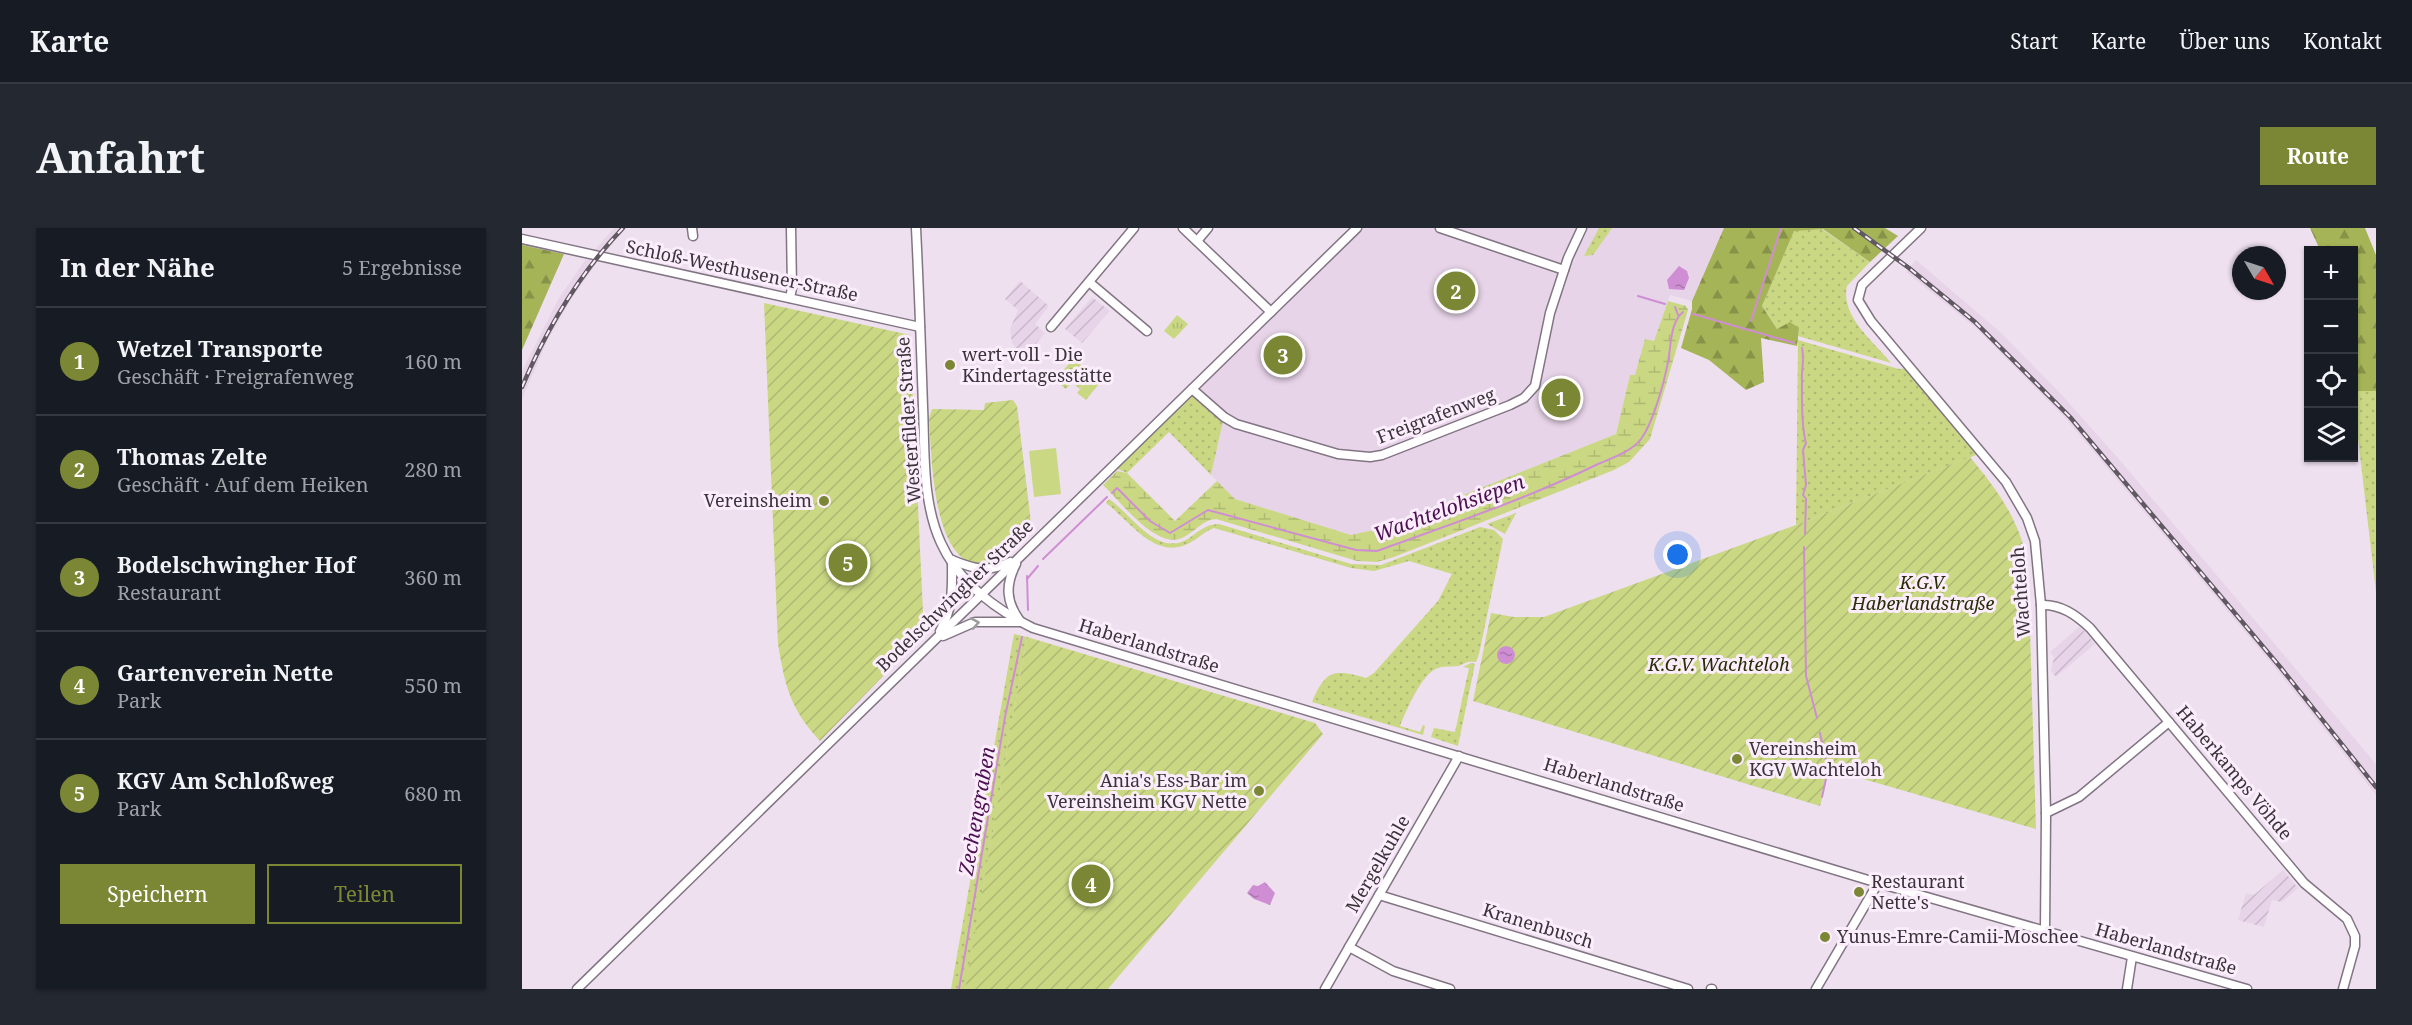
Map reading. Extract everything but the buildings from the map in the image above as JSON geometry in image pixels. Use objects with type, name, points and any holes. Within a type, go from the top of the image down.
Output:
[{"type":"street","points":[[790,298],[792,288],[791,228]]},
{"type":"street","name":"Westerfilder Straße","points":[[916,228],[928,492],[935,528],[942,545],[980,595]]},
{"type":"street","points":[[1051,327],[1134,228]]},
{"type":"street","points":[[1183,228],[1271,312]]},
{"type":"street","points":[[1197,241],[1208,228]]},
{"type":"street","name":"Bodelschwingher Straße","points":[[577,989],[1357,228]]},
{"type":"street","points":[[1440,228],[1564,270]]},
{"type":"street","name":"Freigrafenweg","points":[[1192,389],[1224,417],[1236,424],[1338,454],[1361,457],[1382,455],[1524,398],[1535,386],[1550,313],[1564,270],[1582,228]]},
{"type":"street","name":"Wachteloh","points":[[1921,228],[1862,285],[1857,300],[1871,321],[2015,495],[2027,518],[2035,542],[2041,605],[2046,813],[2044,930]]},
{"type":"street","name":"Schloß-Westhusener-Straße","points":[[522,239],[920,327]]},
{"type":"street","points":[[1089,282],[1147,331]]},
{"type":"street","points":[[933,642],[948,617],[952,602],[952,560],[974,568],[988,570],[997,569],[1021,556]]},
{"type":"street","points":[[933,642],[975,622],[1021,622],[1007,594],[1009,579],[1021,556]]},
{"type":"street","name":"Haberlandstraße","points":[[980,595],[1005,614],[1021,622],[1267,700],[1878,883],[2247,989]]},
{"type":"street","name":"Haberkamps Vöhde","points":[[2041,605],[2055,606],[2082,620],[2304,883],[2352,925],[2355,946],[2343,989]]},
{"type":"street","points":[[2046,813],[2079,797],[2169,722]]},
{"type":"street","name":"Mergelkuhle","points":[[1325,989],[1459,756]]},
{"type":"street","points":[[1816,989],[1878,883]]},
{"type":"street","name":"Kranenbusch","points":[[1379,895],[1688,989]]},
{"type":"street","points":[[1349,947],[1393,971],[1450,989]]},
{"type":"street","points":[[2127,989],[2132,957]]},
{"type":"shaded area","points":[[614,228],[626,228],[602,255],[592,253]]},
{"type":"shaded area","points":[[1357,228],[1724,228],[1692,301],[1670,295],[1654,342],[1645,340],[1635,376],[1630,375],[1616,434],[1378,529],[1351,535],[1235,499],[1211,475],[1224,417],[1192,389]]},
{"type":"shaded area","points":[[586,259],[597,263],[571,299],[548,339],[522,399],[522,372],[559,298]]},
{"type":"shaded area","points":[[1916,260],[2000,332],[2061,394],[2118,458],[2376,764],[2376,795],[2277,670],[2066,419],[1976,328],[1906,272]]},
{"type":"shaded area","points":[[1020,281],[1049,306],[1035,324],[1045,333],[1024,358],[1012,343],[1010,329],[1018,310],[1005,299]]},
{"type":"shaded area","points":[[1092,297],[1110,311],[1082,343],[1065,329]]},
{"type":"shaded area","points":[[2080,626],[2095,644],[2056,677],[2051,671],[2054,657],[2050,652]]},
{"type":"shaded area","points":[[2283,870],[2298,888],[2282,902],[2272,900],[2264,927],[2238,920],[2246,893],[2254,895]]},
{"type":"green space","points":[[1599,228],[1612,228],[1593,255],[1584,256]]},
{"type":"green space","points":[[1724,228],[1885,228],[1898,236],[1870,262],[1823,229],[1794,231],[1762,306],[1777,329],[1790,322],[1799,328],[1797,346],[1761,338],[1764,382],[1746,390],[1709,360],[1681,348],[1692,309],[1692,301]]},
{"type":"green space","points":[[2310,228],[2365,228],[2376,255],[2376,391],[2358,391],[2358,246],[2318,246]]},
{"type":"green space","points":[[1822,229],[1870,262],[1847,286],[1846,297],[1853,318],[1891,363],[1798,336],[1799,328],[1777,329],[1762,306],[1794,230]]},
{"type":"green space","points":[[522,245],[564,254],[522,350]]},
{"type":"green space","points":[[1668,301],[1686,306],[1688,310],[1650,439],[1629,462],[1394,557],[1377,562],[1357,561],[1216,519],[1203,524],[1184,537],[1174,540],[1163,538],[1140,523],[1103,485],[1117,471],[1127,473],[1175,521],[1217,481],[1235,499],[1351,535],[1378,529],[1616,434],[1630,375],[1635,375],[1645,339],[1654,341]]},
{"type":"green space","points":[[764,303],[910,335],[924,634],[820,741],[802,718],[790,696],[778,644]]},
{"type":"green space","points":[[1177,315],[1188,324],[1174,339],[1164,331]]},
{"type":"green space","points":[[1798,340],[1899,369],[1910,368],[1981,453],[1796,525]]},
{"type":"green space","points":[[1073,359],[1093,374],[1080,389],[1072,382],[1066,389],[1055,380]]},
{"type":"green space","points":[[1090,377],[1099,384],[1086,400],[1077,393]]},
{"type":"green space","points":[[1192,389],[1224,417],[1211,475],[1169,432],[1127,473],[1113,467]]},
{"type":"green space","points":[[2358,391],[2376,391],[2376,592],[2358,438]]},
{"type":"green space","points":[[1013,400],[1017,406],[1032,531],[1004,557],[984,565],[967,561],[953,548],[944,529],[934,481],[929,418],[932,409],[984,410],[985,403]]},
{"type":"green space","points":[[1056,448],[1061,494],[1034,497],[1029,451]]},
{"type":"green space","points":[[1970,457],[1990,482],[2014,520],[2028,565],[2036,829],[1829,769],[1820,806],[1473,701],[1491,613],[1514,617],[1544,617],[1796,525]]},
{"type":"green space","points":[[1109,499],[1144,531],[1164,542],[1175,543],[1186,540],[1205,527],[1219,524],[1351,564],[1381,565],[1480,527],[1494,530],[1503,539],[1476,662],[1437,668],[1426,677],[1400,726],[1420,732],[1423,725],[1425,726],[1423,735],[1312,702],[1322,683],[1332,675],[1346,673],[1366,678],[1374,673],[1438,601],[1452,574],[1409,561],[1374,571],[1351,568],[1214,528],[1185,545],[1173,548],[1162,546],[1142,535],[1106,503]]},
{"type":"green space","points":[[1516,513],[1505,534],[1487,524]]},
{"type":"green space","points":[[1014,634],[1027,637],[966,986],[965,989],[951,989]]},
{"type":"green space","points":[[1027,637],[1315,723],[1323,734],[1108,989],[965,989]]},
{"type":"green space","points":[[1471,663],[1475,664],[1458,746],[1431,737],[1434,728],[1455,732],[1469,668],[1463,667]]},
{"type":"water","points":[[1679,266],[1687,271],[1689,278],[1684,290],[1669,289],[1667,280]]},
{"type":"water","points":[[1506,646],[1512,649],[1515,655],[1512,661],[1506,664],[1500,661],[1497,655],[1500,649]]},
{"type":"water","points":[[1265,882],[1275,893],[1270,905],[1254,899],[1247,893],[1253,885],[1258,886]]},
{"type":"waterway","points":[[1751,321],[1781,228]]},
{"type":"waterway","points":[[1638,296],[1665,304]]},
{"type":"waterway","points":[[1675,307],[1678,315]]},
{"type":"waterway","name":"Wachtelohsiepen","points":[[1112,493],[1117,488],[1150,521],[1170,533],[1208,510],[1356,550],[1377,551],[1544,489],[1632,448],[1641,439],[1654,413],[1666,371],[1673,328],[1683,312]]},
{"type":"waterway","name":"Wachtelohsiepen","points":[[1693,314],[1794,343]]},
{"type":"waterway","name":"Wachtelohsiepen","points":[[1802,348],[1802,413],[1806,443],[1803,450],[1806,485],[1803,495],[1806,499],[1805,534]]},
{"type":"waterway","name":"Wachtelohsiepen","points":[[1043,559],[1107,497]]},
{"type":"waterway","name":"Wachtelohsiepen","points":[[1804,547],[1806,676],[1817,718]]},
{"type":"waterway","name":"Wachtelohsiepen","points":[[1027,579],[1038,566]]},
{"type":"waterway","name":"Wachtelohsiepen","points":[[1027,576],[1028,610]]},
{"type":"waterway","name":"Zechengraben","points":[[959,989],[1005,717],[1022,637]]},
{"type":"waterway","name":"Wachtelohsiepen","points":[[1820,733],[1828,770],[1822,797]]},
{"type":"railway","points":[[522,387],[565,303],[592,264],[623,228]]},
{"type":"railway","points":[[1854,228],[1909,268],[1975,322],[2070,417],[2281,668],[2376,787]]},
{"type":"place","name":"Thomas Zelte","points":[[1456,291]]},
{"type":"place","name":"Bodelschwingher Hof","points":[[1283,355]]},
{"type":"place","name":"wert-voll - Die Kindertagesstätte","points":[[950,365]]},
{"type":"place","name":"Wetzel Transporte","points":[[1561,398]]},
{"type":"place","name":"Vereinsheim","points":[[824,501]]},
{"type":"place","name":"KGV Am Schloßweg","points":[[848,563]]},
{"type":"place","name":"Vereinsheim KGV Wachteloh","points":[[1737,759]]},
{"type":"place","name":"Ania's Ess-Bar im Vereinsheim KGV Nette","points":[[1259,791]]},
{"type":"place","name":"Gartenverein Nette","points":[[1091,884]]},
{"type":"place","name":"Restaurant Nette's","points":[[1859,892]]},
{"type":"place","name":"Yunus-Emre-Camii-Moschee","points":[[1825,937]]},
{"type":"park label","name":"K.G.V. Haberlandstraße","points":[[1923,593]]},
{"type":"park label","name":"K.G.V. Wachteloh","points":[[1719,665]]}]
